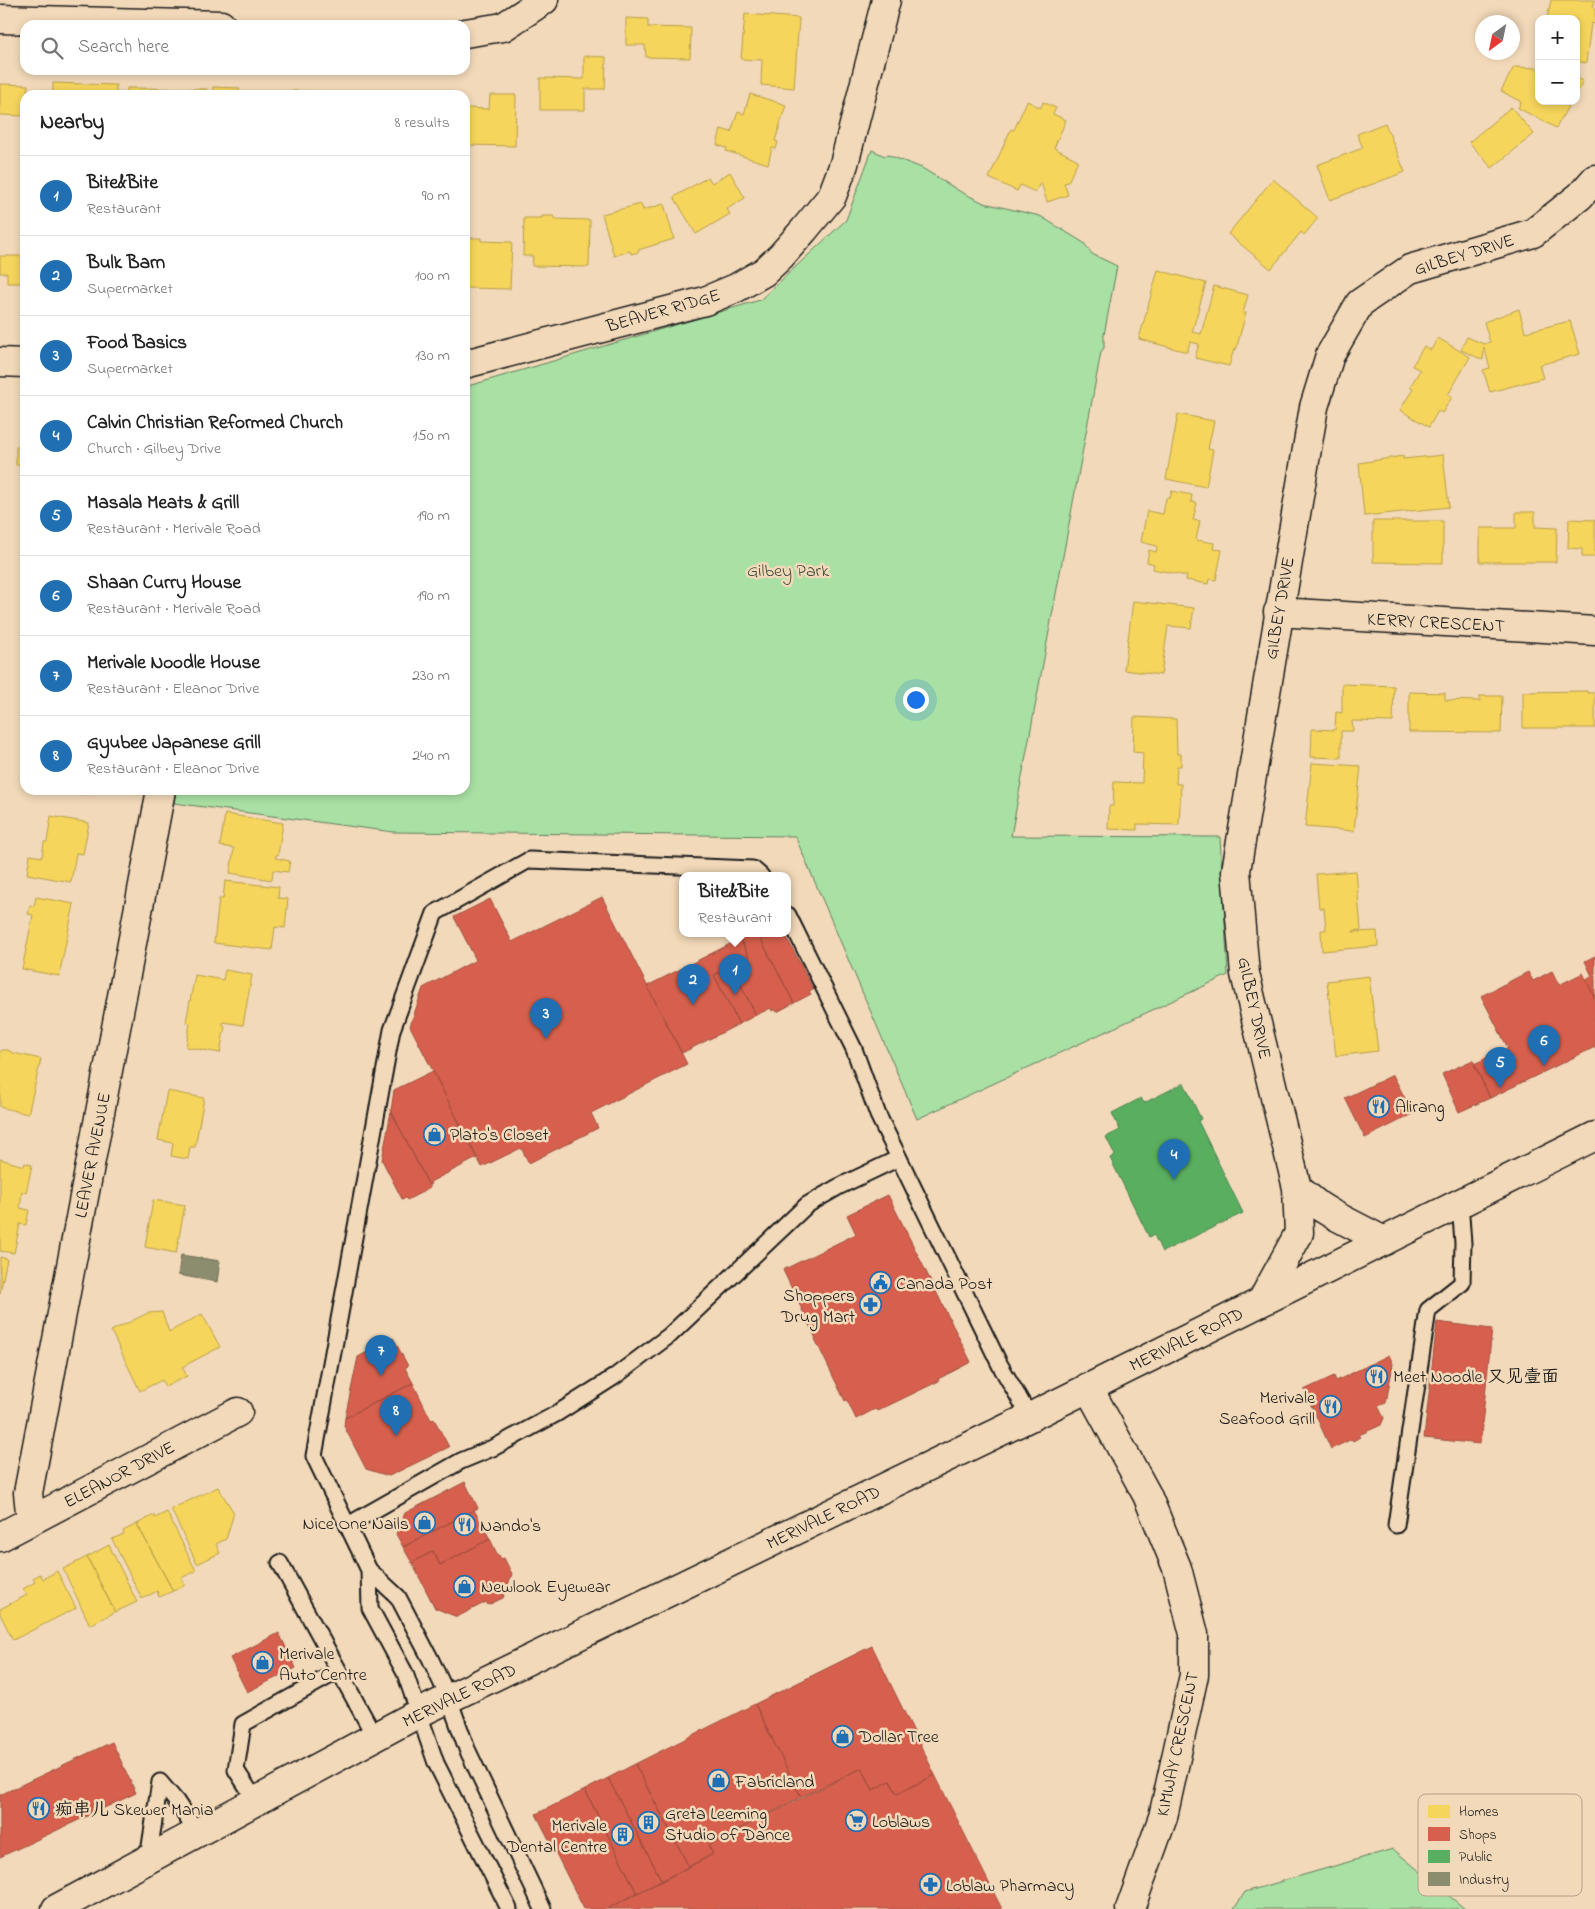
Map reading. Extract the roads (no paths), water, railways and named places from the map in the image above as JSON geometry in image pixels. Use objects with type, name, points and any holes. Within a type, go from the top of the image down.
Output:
[{"type":"street","points":[[470,32],[503,27],[544,0]]},
{"type":"street","name":"BEAVER RIDGE","points":[[470,363],[705,301],[736,288],[764,272],[799,237],[832,196],[844,164],[886,0]]},
{"type":"street","points":[[0,20],[20,20]]},
{"type":"street","name":"GILBEY DRIVE","points":[[1262,1301],[1299,1233],[1297,1188],[1245,974],[1236,871],[1278,612],[1314,407],[1330,355],[1360,303],[1410,269],[1533,233],[1580,196],[1595,179]]},
{"type":"street","points":[[0,362],[20,363]]},
{"type":"street","name":"KERRY CRESCENT","points":[[1278,612],[1595,631]]},
{"type":"street","name":"LEAVER AVENUE","points":[[31,1521],[28,1493],[160,795]]},
{"type":"street","name":"MERIVALE ROAD","points":[[56,1909],[419,1713],[1030,1417],[1595,1136]]},
{"type":"street","points":[[1297,1188],[1325,1210],[1384,1241]]},
{"type":"street","name":"KIMWAY CRESCENT","points":[[1088,1387],[1147,1495],[1177,1568],[1194,1634],[1194,1675],[1163,1817],[1130,1909]]},
{"type":"street","name":"ELEANOR DRIVE","points":[[0,1537],[238,1412]]},
{"type":"lane","points":[[543,1909],[467,1749],[449,1698],[398,1597],[369,1570],[314,1456],[392,1030],[435,913],[529,860],[753,869],[756,872]]},
{"type":"lane","points":[[791,921],[854,1049],[878,1115],[1000,1365],[1030,1417]]},
{"type":"lane","points":[[348,1525],[461,1461],[495,1447],[556,1414],[614,1377],[670,1335],[807,1205],[838,1187],[899,1158]]},
{"type":"lane","points":[[1396,1525],[1428,1310],[1462,1283],[1463,1243],[1460,1203]]},
{"type":"lane","points":[[280,1562],[375,1737]]},
{"type":"lane","points":[[369,1570],[370,1608],[405,1673],[436,1763],[509,1909]]},
{"type":"lane","points":[[256,1801],[236,1770],[243,1724],[338,1671]]},
{"type":"lane","points":[[148,1859],[160,1782],[176,1801],[197,1833]]},
{"type":"place","name":"Bite&Bite","points":[[735,995]]},
{"type":"place","name":"Bulk Barn","points":[[693,1005]]},
{"type":"place","name":"Food Basics","points":[[546,1039]]},
{"type":"place","name":"Shaan Curry House","points":[[1544,1066]]},
{"type":"place","name":"Masala Meats & Grill","points":[[1500,1088]]},
{"type":"place","name":"Alirang","points":[[1379,1106]]},
{"type":"place","name":"Plato's Closet","points":[[434,1134]]},
{"type":"place","name":"Calvin Christian Reformed Church","points":[[1174,1180]]},
{"type":"place","name":"Canada Post","points":[[880,1283]]},
{"type":"place","name":"Shoppers Drug Mart","points":[[871,1305]]},
{"type":"place","name":"Merivale Noodle House","points":[[381,1376]]},
{"type":"place","name":"Meet Noodle 又见壹面","points":[[1377,1376]]},
{"type":"place","name":"Merivale Seafood Grill","points":[[1331,1407]]},
{"type":"place","name":"Gyubee Japanese Grill","points":[[396,1436]]},
{"type":"place","name":"Nice One Nails","points":[[425,1523]]},
{"type":"place","name":"Nando's","points":[[464,1525]]},
{"type":"place","name":"Newlook Eyewear","points":[[465,1586]]},
{"type":"place","name":"Merivale Auto Centre","points":[[263,1663]]},
{"type":"place","name":"Dollar Tree","points":[[843,1736]]},
{"type":"place","name":"Fabricland","points":[[719,1781]]},
{"type":"place","name":"痴串儿 Skewer Mania","points":[[39,1809]]},
{"type":"place","name":"Loblaws","points":[[856,1821]]},
{"type":"place","name":"Greta Leeming Studio of Dance","points":[[649,1823]]},
{"type":"place","name":"Merivale Dental Centre","points":[[623,1835]]},
{"type":"place","name":"Loblaw Pharmacy","points":[[930,1885]]},
{"type":"park label","name":"Gilbey Park","points":[[788,570]]}]
